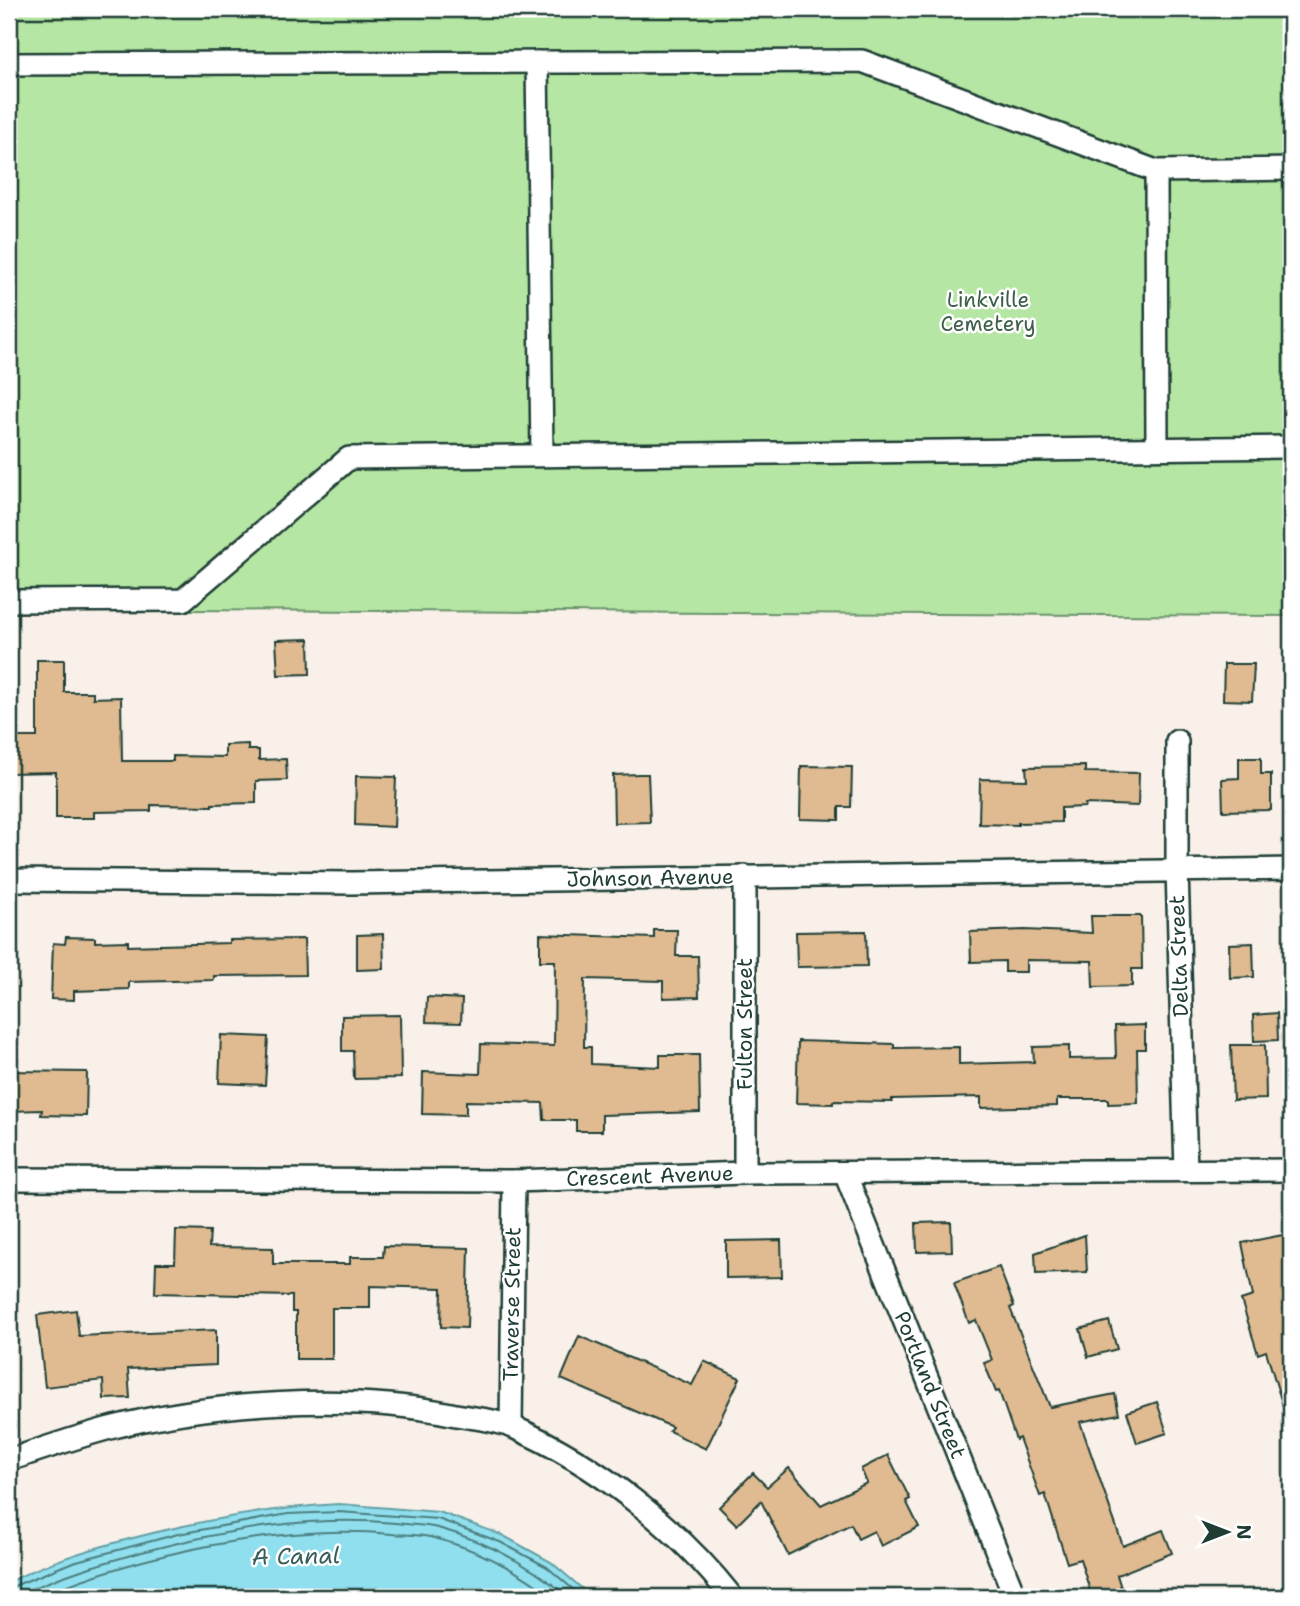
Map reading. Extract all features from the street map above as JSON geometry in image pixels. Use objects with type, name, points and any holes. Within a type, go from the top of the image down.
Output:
[{"type":"street","points":[[9,64],[862,61],[1156,171],[1291,169]]},
{"type":"street","points":[[537,62],[542,455]]},
{"type":"street","points":[[1156,171],[1157,448]]},
{"type":"street","points":[[9,601],[183,600],[349,458],[1291,447]]},
{"type":"street","name":"Delta Street","points":[[1177,741],[1177,870],[1186,1170]]},
{"type":"street","name":"Johnson Avenue","points":[[9,880],[352,883],[1291,869]]},
{"type":"street","name":"Fulton Street","points":[[745,876],[745,1173]]},
{"type":"street","name":"Crescent Avenue","points":[[9,1179],[514,1181],[745,1173],[1291,1170]]},
{"type":"street","name":"Portland Street","points":[[845,1173],[1015,1597]]},
{"type":"street","name":"Traverse Street","points":[[511,1426],[514,1181]]},
{"type":"street","points":[[9,1460],[111,1428],[213,1409],[320,1403],[416,1407],[511,1426],[601,1475],[669,1529],[732,1597]]},
{"type":"green space","name":"Linkville Cemetery","points":[[9,9],[1291,9],[1291,616],[9,609]]},
{"type":"water","name":"A Canal","points":[[339,1504],[439,1512],[502,1535],[551,1562],[592,1597],[9,1597],[9,1582],[53,1563],[113,1543],[233,1516]]},
{"type":"building","points":[[309,639],[310,674],[278,675],[276,640]]},
{"type":"building","points":[[37,660],[64,660],[64,692],[93,692],[93,698],[121,697],[122,761],[173,761],[173,756],[225,757],[225,745],[248,744],[248,750],[259,750],[259,760],[286,759],[287,780],[256,781],[256,803],[212,806],[151,805],[151,811],[94,812],[94,818],[56,818],[56,772],[9,773],[9,737],[37,737]]},
{"type":"building","points":[[1224,664],[1254,664],[1252,701],[1223,700]]},
{"type":"building","points":[[1239,758],[1261,758],[1261,774],[1271,774],[1271,810],[1223,811],[1222,779],[1239,778]]},
{"type":"building","points":[[801,766],[852,767],[851,807],[839,807],[839,820],[800,819]]},
{"type":"building","points":[[1085,766],[1085,772],[1139,773],[1138,806],[1085,804],[1085,807],[1061,808],[1061,822],[979,824],[980,779],[1027,780],[1026,767]]},
{"type":"building","points":[[648,774],[650,822],[614,823],[613,775]]},
{"type":"building","points":[[356,776],[396,777],[394,827],[355,825]]},
{"type":"building","points":[[1091,916],[1141,916],[1142,969],[1132,969],[1132,986],[1093,987],[1092,961],[1026,960],[1026,972],[1005,972],[1005,961],[971,962],[970,932],[1025,930],[1092,933]]},
{"type":"building","points":[[654,930],[677,930],[676,956],[698,956],[699,997],[663,998],[663,981],[585,979],[584,1047],[591,1047],[591,1064],[660,1067],[660,1055],[699,1055],[700,1112],[602,1115],[602,1131],[576,1131],[576,1120],[544,1120],[543,1103],[466,1101],[466,1115],[422,1114],[423,1072],[480,1074],[481,1044],[554,1046],[555,961],[540,961],[540,934],[654,938]]},
{"type":"building","points":[[866,931],[867,966],[797,967],[796,932]]},
{"type":"building","points":[[383,934],[384,969],[357,970],[357,935]]},
{"type":"building","points":[[66,937],[95,938],[95,942],[128,941],[128,946],[304,939],[305,975],[214,976],[214,980],[129,982],[129,989],[74,991],[74,1000],[51,999],[53,943],[65,944]]},
{"type":"building","points":[[1253,943],[1254,977],[1230,978],[1229,944]]},
{"type":"building","points":[[427,997],[462,999],[461,1023],[426,1022]]},
{"type":"building","points":[[1277,1013],[1278,1040],[1254,1041],[1253,1015]]},
{"type":"building","points":[[400,1015],[401,1078],[354,1079],[353,1051],[342,1051],[342,1016]]},
{"type":"building","points":[[1145,1025],[1145,1049],[1137,1049],[1138,1103],[1108,1104],[1108,1099],[1057,1099],[1057,1106],[981,1108],[981,1097],[892,1099],[892,1102],[833,1101],[833,1104],[796,1103],[798,1041],[894,1044],[894,1048],[959,1047],[959,1064],[1034,1062],[1033,1047],[1069,1046],[1069,1059],[1116,1058],[1115,1026]]},
{"type":"building","points":[[221,1035],[268,1037],[265,1085],[219,1083]]},
{"type":"building","points":[[1231,1045],[1265,1045],[1266,1099],[1233,1100]]},
{"type":"building","points":[[9,1071],[87,1072],[86,1116],[41,1115],[42,1110],[9,1111]]},
{"type":"building","points":[[951,1222],[952,1251],[917,1252],[916,1223]]},
{"type":"building","points":[[176,1230],[210,1231],[209,1247],[273,1248],[273,1264],[350,1264],[350,1257],[383,1257],[384,1246],[469,1248],[467,1328],[441,1327],[442,1288],[370,1286],[370,1308],[332,1308],[332,1359],[296,1359],[296,1312],[292,1312],[292,1296],[155,1293],[156,1263],[175,1263]]},
{"type":"building","points":[[1085,1235],[1087,1272],[1036,1274],[1035,1253]]},
{"type":"building","points":[[1283,1235],[1291,1274],[1291,1415],[1286,1416],[1266,1351],[1258,1354],[1241,1300],[1253,1296],[1242,1243]]},
{"type":"building","points":[[781,1240],[782,1277],[726,1278],[726,1241]]},
{"type":"building","points":[[999,1267],[1014,1306],[1010,1308],[1050,1407],[1115,1394],[1119,1414],[1080,1422],[1123,1546],[1163,1530],[1172,1553],[1117,1575],[1124,1597],[1092,1597],[1080,1559],[1067,1563],[1045,1494],[1040,1496],[1019,1438],[1016,1440],[999,1391],[996,1392],[984,1363],[992,1360],[976,1320],[969,1323],[954,1283]]},
{"type":"building","points":[[76,1310],[79,1336],[216,1330],[216,1365],[128,1369],[130,1398],[104,1399],[103,1380],[45,1387],[37,1315]]},
{"type":"building","points":[[1109,1321],[1117,1349],[1088,1357],[1080,1329]]},
{"type":"building","points":[[579,1336],[692,1385],[704,1361],[740,1378],[706,1449],[669,1431],[672,1427],[561,1379]]},
{"type":"building","points":[[1157,1402],[1167,1433],[1137,1443],[1127,1412]]},
{"type":"building","points":[[888,1455],[910,1499],[906,1501],[919,1527],[881,1546],[874,1531],[858,1539],[851,1524],[788,1555],[761,1501],[737,1525],[719,1507],[753,1473],[767,1487],[789,1468],[821,1505],[867,1483],[861,1469]]}]
